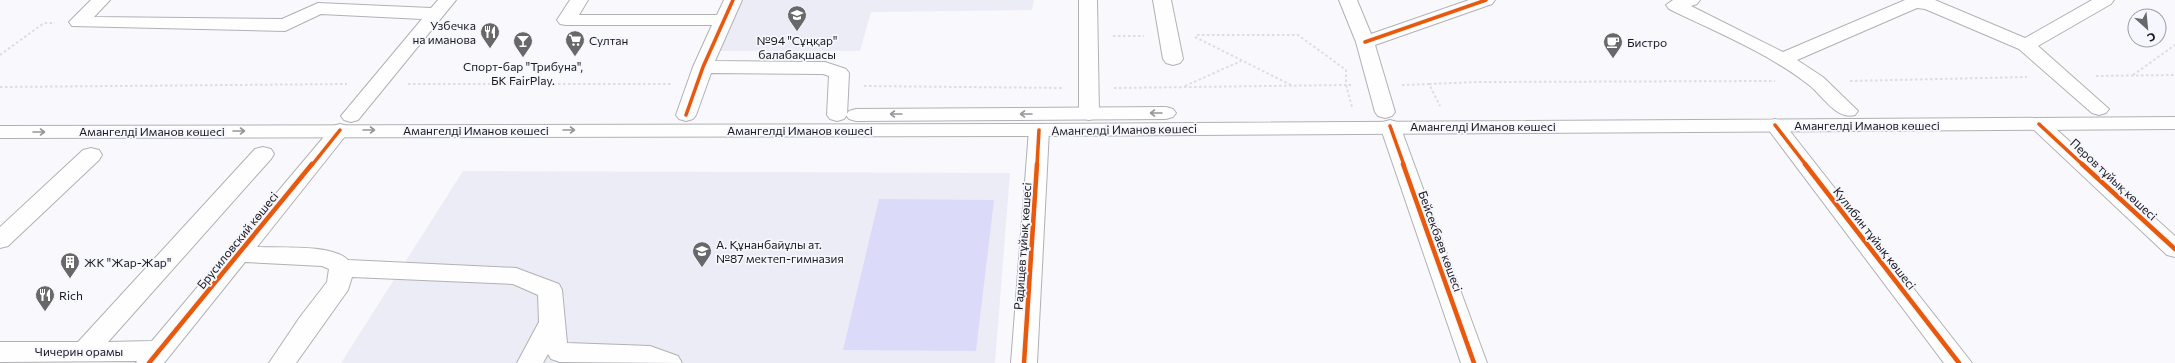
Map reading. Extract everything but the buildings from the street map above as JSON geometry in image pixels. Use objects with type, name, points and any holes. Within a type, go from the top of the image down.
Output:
[{"type":"main road","points":[[78,22],[101,0]]},
{"type":"main road","points":[[579,0],[566,20],[725,20]]},
{"type":"main road","points":[[686,115],[703,67],[733,0]]},
{"type":"main road","points":[[1088,0],[1089,114]]},
{"type":"main road","points":[[1162,0],[1173,59]]},
{"type":"main road","name":"Бейсекбаев көшесі","points":[[1348,0],[1364,42],[1387,119],[1474,363]]},
{"type":"main road","points":[[1364,42],[1486,0]]},
{"type":"main road","points":[[1691,0],[1675,6],[1783,59],[1816,81],[1848,110]]},
{"type":"main road","points":[[2026,45],[2105,0]]},
{"type":"main road","points":[[1783,59],[1914,2],[1929,4],[2026,45],[2099,109]]},
{"type":"main road","points":[[78,22],[285,25],[318,8],[441,7]]},
{"type":"main road","name":"Брусиловский көшесі","points":[[154,357],[441,7]]},
{"type":"main road","points":[[703,67],[825,68],[839,73],[837,115]]},
{"type":"main road","name":"Амангелді Иманов көшесі","points":[[0,117],[346,123],[1039,130],[1387,119],[1848,110],[2175,109]]},
{"type":"main road","name":"Амангелді Иманов көшесі","points":[[0,132],[686,115],[1089,114],[1775,125],[2175,123]]},
{"type":"main road","name":"Перов тұйық көшесі","points":[[2039,124],[2175,249]]},
{"type":"main road","name":"Кулибин тұйық көшесі","points":[[1775,125],[1960,363]]},
{"type":"main road","name":"Радищев тұйық көшесі","points":[[1024,363],[1039,130]]},
{"type":"main road","points":[[85,351],[263,154]]},
{"type":"main road","points":[[0,240],[91,155]]},
{"type":"main road","points":[[238,254],[293,255],[328,259],[334,260],[341,268],[516,276],[550,290],[553,342],[560,352],[650,356],[669,363]]},
{"type":"main road","points":[[282,363],[309,323],[339,284],[341,268]]},
{"type":"main road","points":[[530,363],[552,321]]},
{"type":"main road","name":"Чичерин орамы","points":[[0,352],[85,351],[154,357]]},
{"type":"path","points":[[0,55],[44,23],[78,22]]},
{"type":"path","points":[[1190,35],[1291,86]]},
{"type":"path","points":[[2132,75],[2175,44]]},
{"type":"path","points":[[1183,87],[1241,61]]},
{"type":"shaded area","name":"№94 \"Сұңқар\" балабақшасы","points":[[743,0],[1034,0],[1032,10],[871,12],[860,51],[720,51]]},
{"type":"shaded area","name":"А. Құнанбайұлы ат. №87 мектеп-гимназия","points":[[463,171],[1010,173],[995,363],[341,363]]},
{"type":"shaded area","points":[[879,199],[994,200],[976,351],[843,350]]},
{"type":"cycle path","points":[[686,115],[703,67],[733,0]]},
{"type":"cycle path","points":[[1365,42],[1486,0]]},
{"type":"cycle path","points":[[2039,124],[2175,249]]},
{"type":"cycle path","points":[[1775,125],[1959,363]]},
{"type":"cycle path","points":[[1390,126],[1474,363]]},
{"type":"cycle path","points":[[149,363],[340,130]]},
{"type":"cycle path","points":[[1024,363],[1039,130]]},
{"type":"place","name":"№94 \"Сұңқар\" балабақшасы","points":[[797,32]]},
{"type":"place","name":"Узбечка на иманова","points":[[490,49]]},
{"type":"place","name":"Султан","points":[[575,57]]},
{"type":"place","name":"Спорт-бар \"Трибуна\", БК FairPlay.","points":[[523,58]]},
{"type":"place","name":"Бистро","points":[[1613,59]]},
{"type":"place","name":"А. Құнанбайұлы ат. №87 мектеп-гимназия","points":[[702,268]]},
{"type":"place","name":"ЖК \"Жар-Жар\"","points":[[70,279]]},
{"type":"place","name":"Rich","points":[[45,312]]}]
